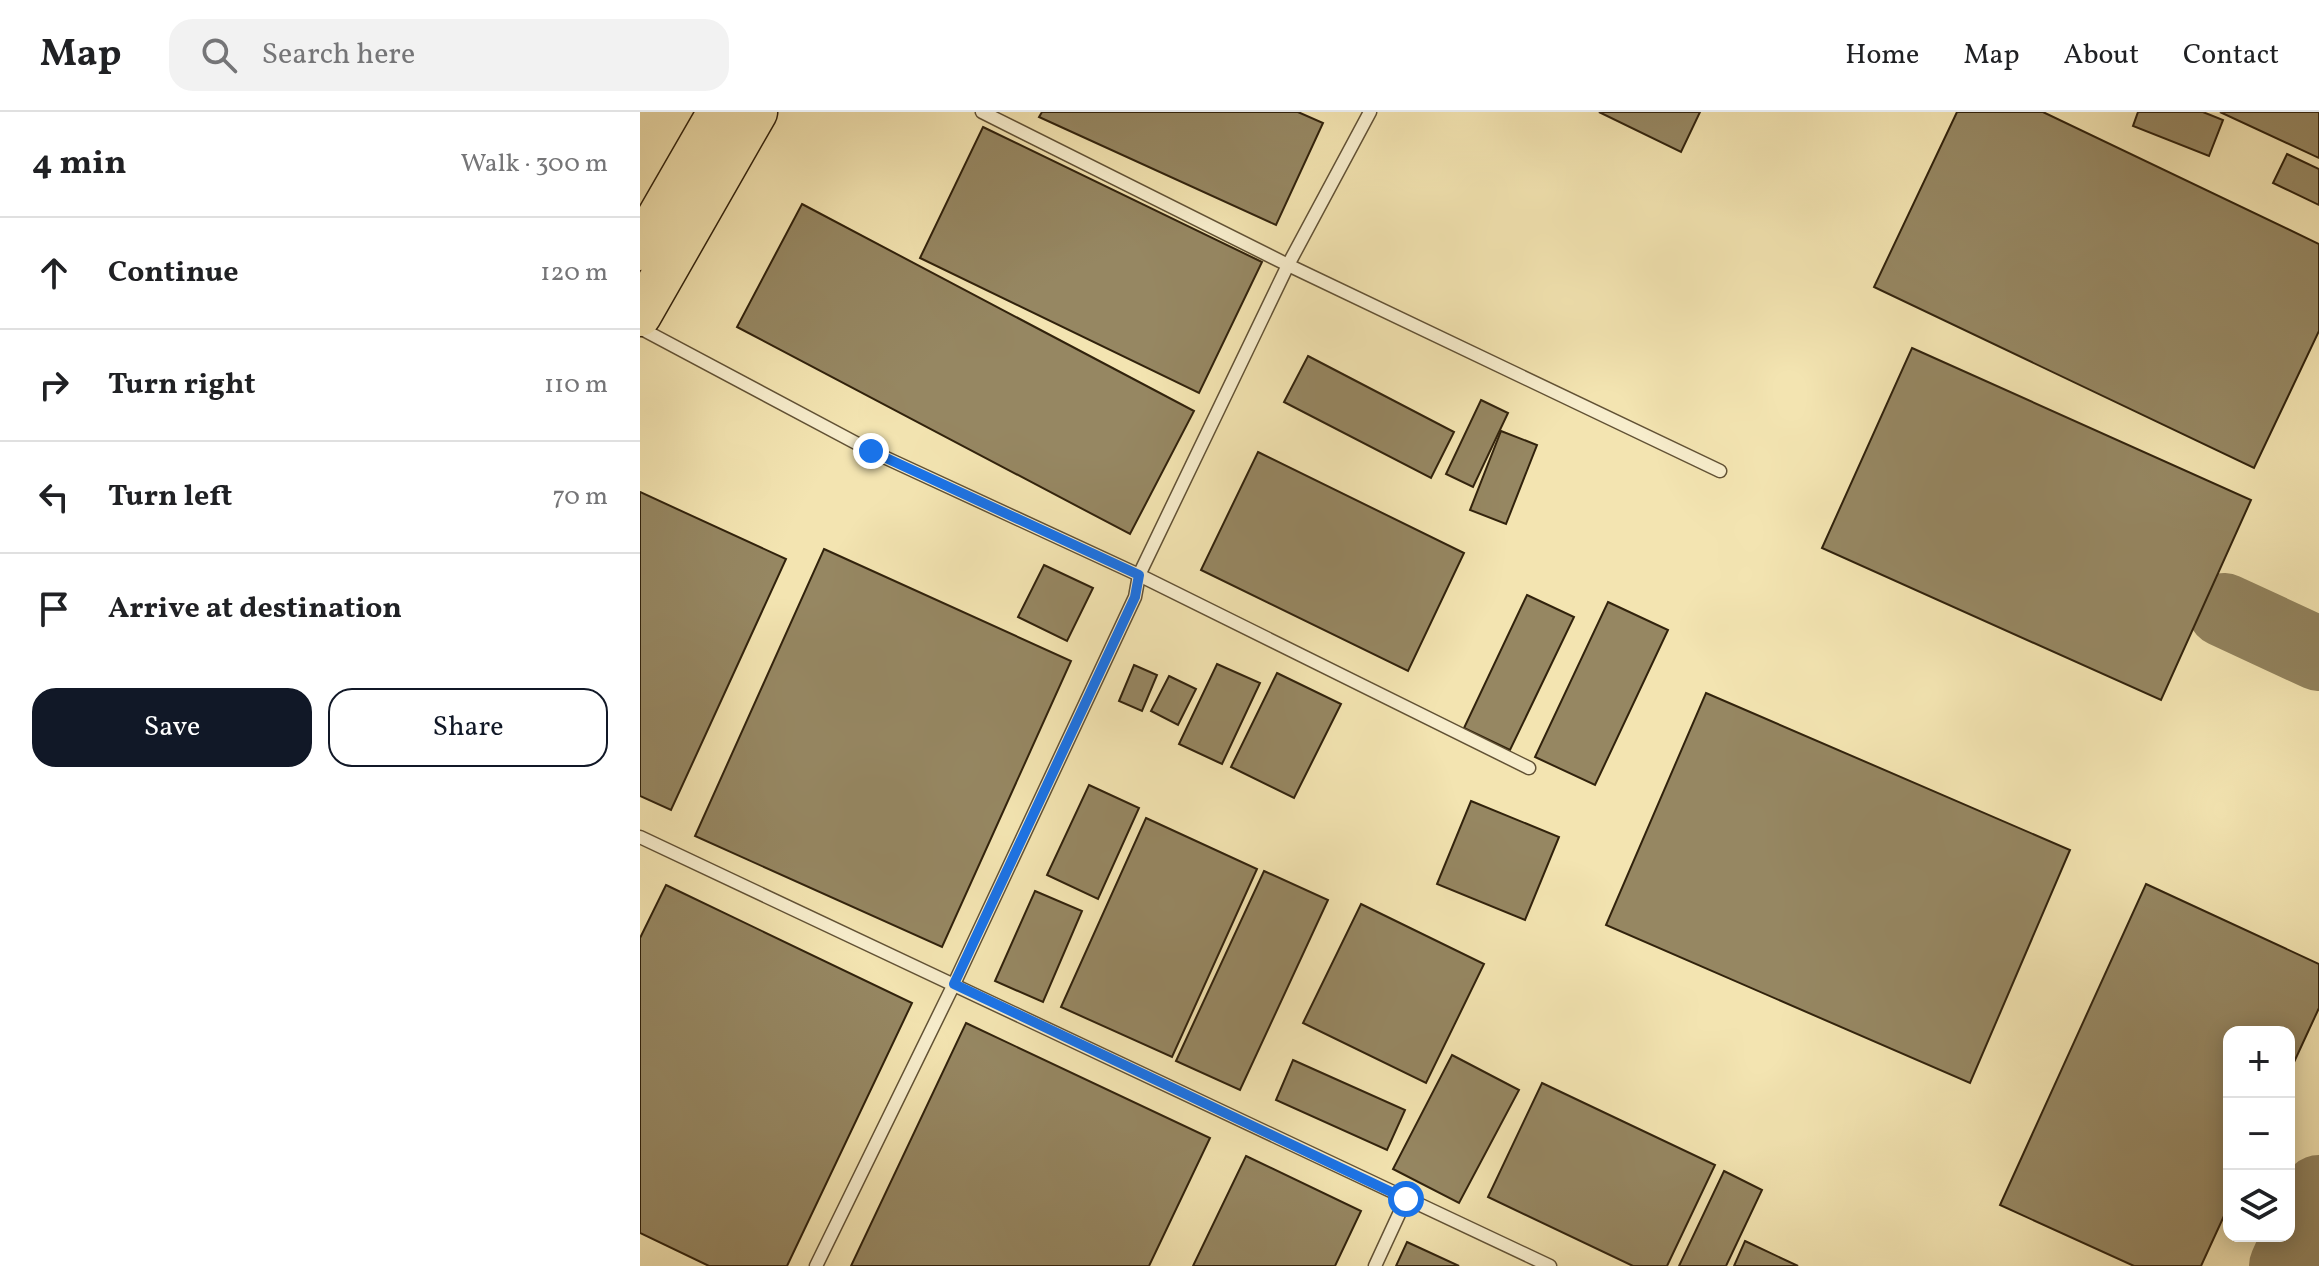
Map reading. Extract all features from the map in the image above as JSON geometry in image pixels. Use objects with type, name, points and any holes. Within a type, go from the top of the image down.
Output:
[{"type":"main road","points":[[641,246],[719,112]]},
{"type":"main road","points":[[640,315],[756,112]]},
{"type":"lane","points":[[982,112],[1288,265],[1720,471]]},
{"type":"lane","points":[[816,1266],[954,984],[1135,597],[1139,575],[1288,265],[1370,112]]},
{"type":"lane","points":[[640,328],[871,451],[1139,575],[1529,768]]},
{"type":"lane","points":[[640,837],[1550,1266]]},
{"type":"lane","points":[[1375,1266],[1406,1199]]},
{"type":"building","points":[[1042,112],[1298,112],[1323,123],[1276,225],[1039,117]]},
{"type":"building","points":[[1599,112],[1700,112],[1681,152]]},
{"type":"building","points":[[1957,112],[2043,112],[2319,244],[2319,331],[2254,468],[1874,287]]},
{"type":"building","points":[[2138,112],[2203,112],[2223,120],[2209,156],[2133,126]]},
{"type":"building","points":[[2220,112],[2319,112],[2319,158]]},
{"type":"building","points":[[983,127],[1262,262],[1199,393],[920,258]]},
{"type":"building","points":[[2287,154],[2319,169],[2319,205],[2273,183]]},
{"type":"building","points":[[802,204],[1194,411],[1130,534],[737,327]]},
{"type":"building","points":[[1912,348],[2251,500],[2161,700],[1822,548]]},
{"type":"building","points":[[1308,356],[1454,432],[1431,478],[1284,402]]},
{"type":"building","points":[[1481,400],[1508,413],[1473,487],[1446,474]]},
{"type":"building","points":[[1501,431],[1537,445],[1506,524],[1470,510]]},
{"type":"building","points":[[1258,452],[1464,553],[1408,671],[1201,570]]},
{"type":"building","points":[[640,492],[786,559],[671,810],[640,796]]},
{"type":"building","points":[[824,549],[1071,661],[942,947],[695,836]]},
{"type":"building","points":[[1044,565],[1093,588],[1067,641],[1018,617]]},
{"type":"building","points":[[1527,595],[1574,617],[1510,750],[1464,728]]},
{"type":"building","points":[[1608,602],[1668,630],[1595,785],[1535,757]]},
{"type":"building","points":[[1217,664],[1260,683],[1222,764],[1179,744]]},
{"type":"building","points":[[1134,665],[1157,675],[1142,711],[1119,701]]},
{"type":"building","points":[[1277,673],[1341,704],[1294,798],[1231,767]]},
{"type":"building","points":[[1169,676],[1196,689],[1178,725],[1151,711]]},
{"type":"building","points":[[1706,693],[2070,850],[1970,1083],[1606,925]]},
{"type":"building","points":[[1089,785],[1139,808],[1098,899],[1047,875]]},
{"type":"building","points":[[1471,801],[1559,837],[1525,920],[1437,884]]},
{"type":"building","points":[[1146,818],[1257,869],[1172,1057],[1061,1007]]},
{"type":"building","points":[[1264,871],[1328,900],[1240,1090],[1176,1061]]},
{"type":"building","points":[[2146,884],[2319,964],[2319,1008],[2295,1060],[2295,1026],[2223,1026],[2223,1218],[2201,1266],[2134,1266],[2000,1205]]},
{"type":"building","points":[[666,885],[912,1003],[787,1266],[709,1266],[640,1233],[640,938]]},
{"type":"building","points":[[1035,891],[1082,911],[1043,1002],[995,981]]},
{"type":"building","points":[[1361,904],[1484,964],[1426,1083],[1303,1023]]},
{"type":"building","points":[[966,1023],[1210,1138],[1149,1266],[851,1266]]},
{"type":"building","points":[[1452,1055],[1519,1090],[1459,1203],[1393,1169]]},
{"type":"building","points":[[1293,1060],[1405,1110],[1387,1150],[1276,1100]]},
{"type":"building","points":[[1542,1083],[1715,1165],[1667,1266],[1633,1266],[1488,1197]]},
{"type":"building","points":[[1246,1156],[1361,1211],[1335,1266],[1193,1266]]},
{"type":"building","points":[[1724,1171],[1762,1190],[1726,1266],[1679,1266]]},
{"type":"building","points":[[1745,1241],[1798,1266],[1734,1266]]},
{"type":"building","points":[[1407,1242],[1459,1266],[1396,1266]]},
{"type":"taxiway","points":[[2224,610],[2319,654]]},
{"type":"taxiway","points":[[2286,1266],[2319,1192]]},
{"type":"route","points":[[871,451],[1139,575],[1135,597],[954,984],[1406,1199]]}]
